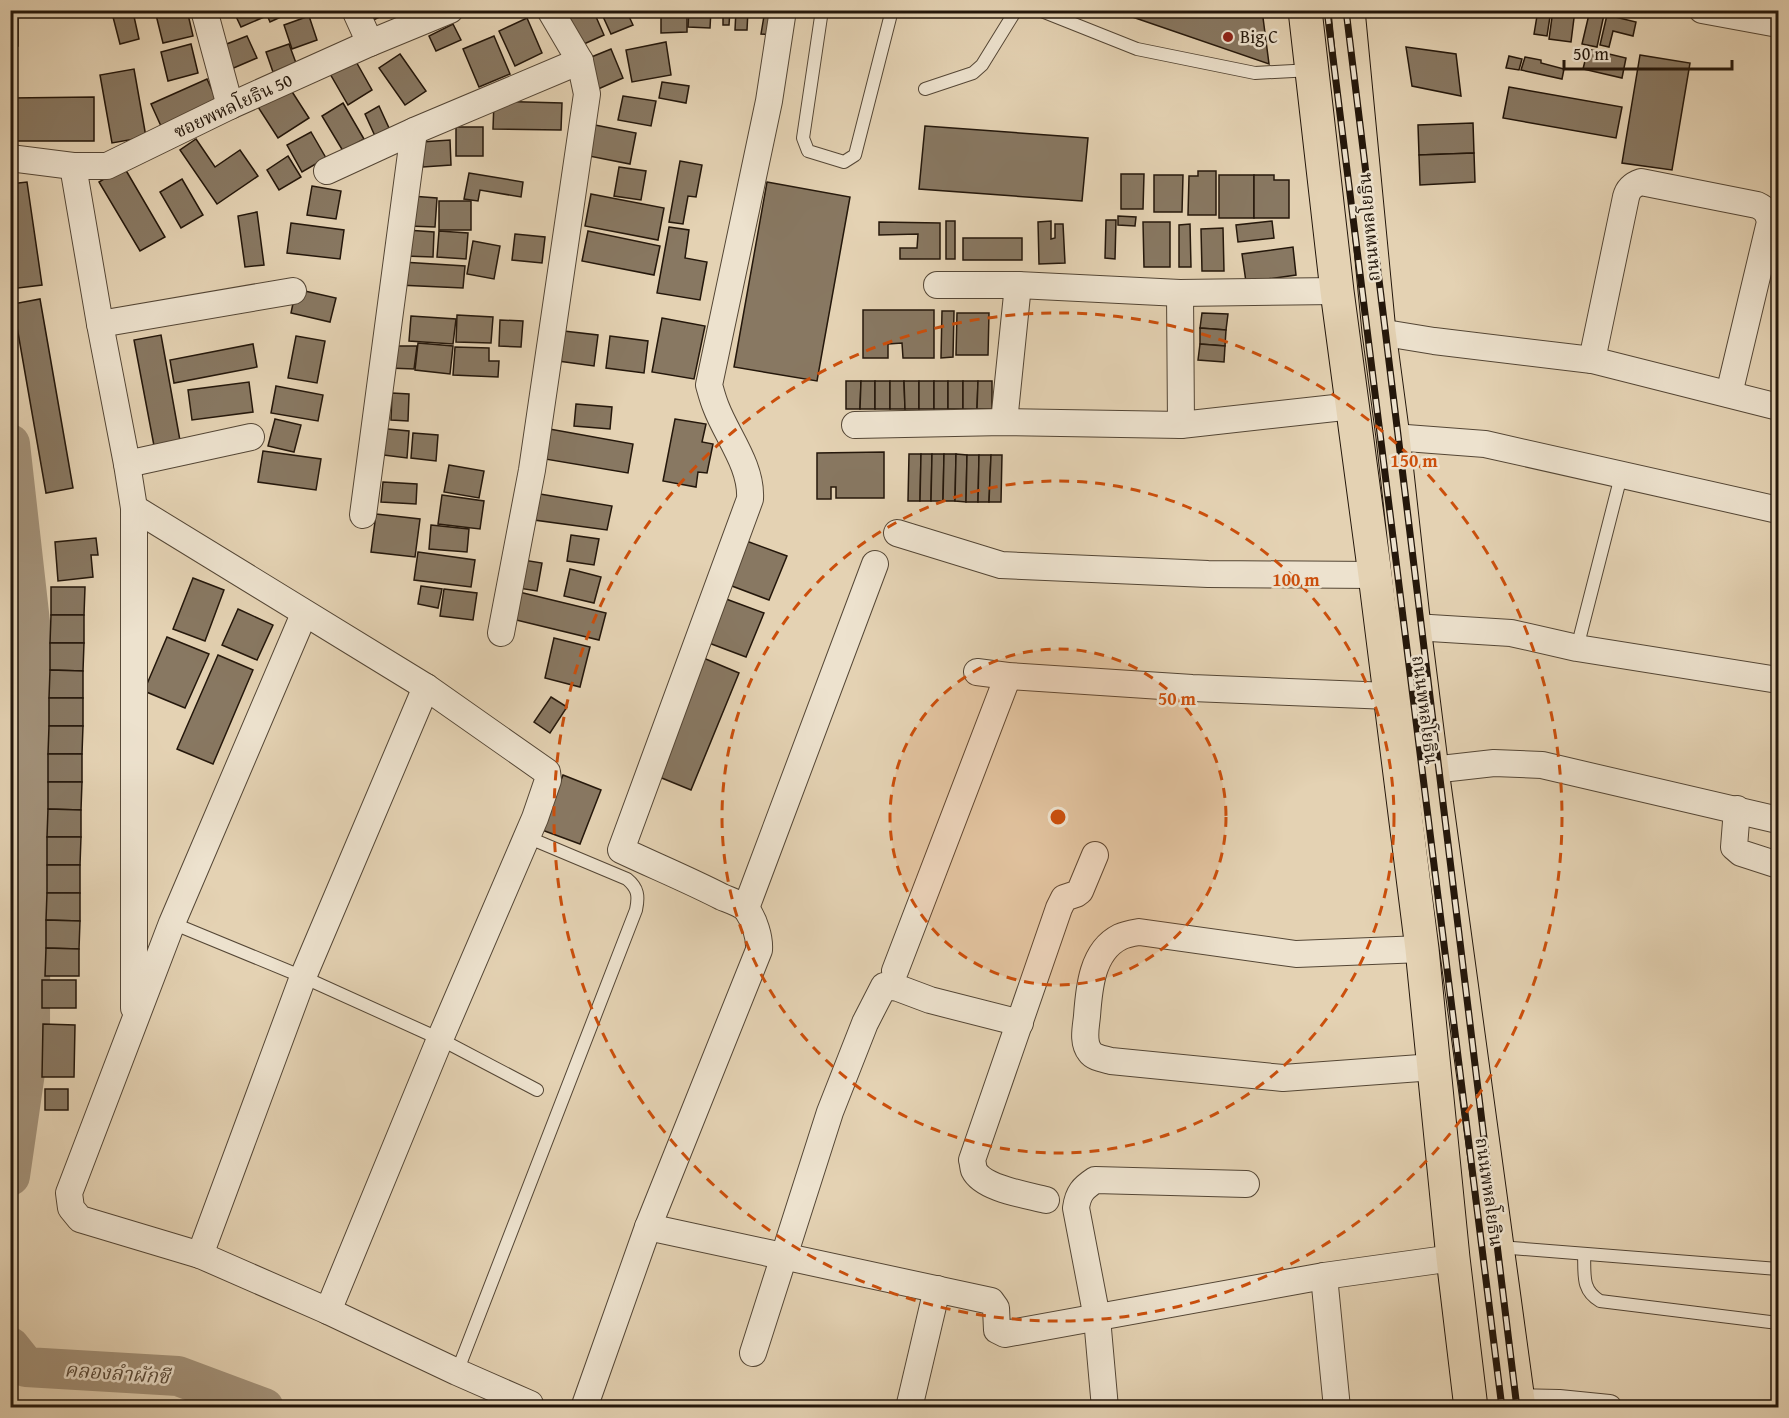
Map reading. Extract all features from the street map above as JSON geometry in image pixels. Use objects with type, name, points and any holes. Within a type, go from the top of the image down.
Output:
[{"type":"main road","name":"ถนนพหลโยธิน","points":[[1305,10],[1337,291],[1423,953],[1453,1258],[1471,1407]]},
{"type":"main road","name":"ถนนพหลโยธิน","points":[[1348,10],[1379,332],[1414,627],[1518,1405]]},
{"type":"main road","points":[[1423,953],[1456,947]]},
{"type":"main road","points":[[1453,1258],[1464,1249],[1474,1246],[1497,1251]]},
{"type":"street","points":[[204,10],[230,106]]},
{"type":"street","points":[[355,10],[370,43]]},
{"type":"street","name":"ซอยพหลโยธิน 50","points":[[10,158],[74,166],[107,166],[230,106],[450,10]]},
{"type":"street","points":[[501,633],[532,470],[587,94],[580,61],[550,10]]},
{"type":"street","points":[[584,1407],[648,1227],[757,956],[759,943],[755,927],[746,909],[621,850],[750,499],[751,488],[742,462],[716,407],[709,385],[769,101],[783,10]]},
{"type":"street","points":[[1702,10],[1779,24]]},
{"type":"street","points":[[327,171],[414,131],[580,61]]},
{"type":"street","points":[[363,514],[414,131]]},
{"type":"street","points":[[74,166],[134,508],[134,1023]]},
{"type":"street","points":[[1592,360],[1626,198],[1628,191],[1634,185],[1641,182],[1757,205],[1768,213],[1770,222],[1730,394]]},
{"type":"street","points":[[937,285],[1018,285],[1180,293],[1337,291]]},
{"type":"street","points":[[1004,422],[1018,285]]},
{"type":"street","points":[[100,324],[293,291]]},
{"type":"street","points":[[1180,293],[1181,425]]},
{"type":"street","points":[[1379,332],[1592,360],[1779,407]]},
{"type":"street","points":[[855,425],[1004,422],[1181,425],[1353,406]]},
{"type":"street","points":[[127,464],[251,436]]},
{"type":"street","points":[[1393,437],[1485,444],[1779,510]]},
{"type":"street","points":[[134,508],[426,687],[547,772],[548,780],[536,818],[440,1039],[328,1311]]},
{"type":"street","points":[[897,533],[1001,565],[1208,574],[1375,575]]},
{"type":"street","points":[[746,909],[875,564]]},
{"type":"street","points":[[304,614],[172,923],[69,1193],[71,1208],[80,1219],[200,1255],[530,1404]]},
{"type":"street","points":[[1414,627],[1511,633],[1577,648],[1779,680]]},
{"type":"street","points":[[977,672],[1192,688],[1390,696]]},
{"type":"street","points":[[895,971],[1008,676]]},
{"type":"street","points":[[200,1255],[303,976],[426,687]]},
{"type":"street","points":[[1432,770],[1494,763],[1542,765],[1779,820]]},
{"type":"street","points":[[1737,809],[1734,847],[1741,853],[1779,865]]},
{"type":"street","points":[[1046,1200],[993,1186],[981,1179],[972,1160],[1059,908],[1064,898],[1080,891],[1095,855]]},
{"type":"street","points":[[1423,953],[1296,954],[1139,932],[1123,935],[1105,949],[1095,968],[1089,991],[1085,1040],[1088,1051],[1092,1055],[1111,1061],[1283,1078],[1434,1067]]},
{"type":"street","points":[[753,1353],[830,1112],[864,1023],[884,986],[1020,1023]]},
{"type":"street","points":[[1105,1407],[1097,1318],[1076,1208],[1078,1195],[1083,1188],[1095,1180],[1246,1184]]},
{"type":"street","points":[[648,1227],[991,1301],[996,1308],[998,1329],[1005,1334],[1324,1275],[1453,1258]]},
{"type":"street","points":[[1324,1275],[1337,1407]]},
{"type":"street","points":[[909,1407],[937,1289]]},
{"type":"street","points":[[1518,1405],[1558,1403],[1608,1407]]},
{"type":"lane","points":[[822,10],[803,138],[808,151],[844,162],[855,155],[892,10]]},
{"type":"lane","points":[[925,88],[973,73],[982,65],[1016,10]]},
{"type":"lane","points":[[1039,10],[1137,49],[1256,73],[1313,70]]},
{"type":"lane","points":[[1577,648],[1622,476]]},
{"type":"lane","points":[[457,1372],[638,900],[638,892],[627,879],[526,837]]},
{"type":"lane","points":[[172,923],[303,976],[440,1039],[537,1090]]},
{"type":"lane","points":[[1497,1251],[1584,1254],[1779,1269]]},
{"type":"lane","points":[[1584,1254],[1586,1288],[1593,1297],[1600,1301],[1779,1323]]},
{"type":"building","points":[[10,10],[18,10],[18,46],[10,46]]},
{"type":"building","points":[[187,10],[193,36],[163,43],[155,11]]},
{"type":"building","points":[[233,10],[261,10],[264,17],[241,27]]},
{"type":"building","points":[[265,10],[296,10],[270,22]]},
{"type":"building","points":[[358,10],[394,10],[365,24]]},
{"type":"building","points":[[557,10],[593,10],[604,35],[575,48]]},
{"type":"building","points":[[600,10],[626,10],[633,25],[611,34]]},
{"type":"building","points":[[687,10],[687,32],[661,33],[661,11]]},
{"type":"building","points":[[689,10],[711,10],[710,28],[688,27]]},
{"type":"building","points":[[723,10],[730,10],[729,25],[723,25]]},
{"type":"building","points":[[736,10],[748,10],[747,30],[735,30]]},
{"type":"building","points":[[765,10],[775,10],[771,35],[761,34]]},
{"type":"building","name":"Big C","points":[[1112,10],[1262,10],[1269,64]]},
{"type":"building","points":[[1538,10],[1551,10],[1547,36],[1534,34]]},
{"type":"building","points":[[1553,10],[1575,10],[1571,42],[1549,39]]},
{"type":"building","points":[[1590,10],[1605,10],[1597,47],[1582,44]]},
{"type":"building","points":[[133,12],[139,39],[120,44],[113,17]]},
{"type":"building","points":[[1607,15],[1636,22],[1633,36],[1613,31],[1609,47],[1600,45]]},
{"type":"building","points":[[309,16],[317,40],[292,49],[284,25]]},
{"type":"building","points":[[527,18],[542,53],[515,66],[499,31]]},
{"type":"building","points":[[453,24],[461,40],[436,51],[429,36]]},
{"type":"building","points":[[247,36],[257,58],[229,70],[219,47]]},
{"type":"building","points":[[494,36],[510,74],[479,87],[463,49]]},
{"type":"building","points":[[666,42],[671,75],[632,82],[626,50]]},
{"type":"building","points":[[191,44],[198,73],[168,81],[161,52]]},
{"type":"building","points":[[289,44],[296,63],[273,72],[266,52]]},
{"type":"building","points":[[1406,47],[1456,54],[1461,96],[1412,86]]},
{"type":"building","points":[[611,49],[623,78],[596,90],[584,60]]},
{"type":"building","points":[[1588,49],[1626,58],[1622,78],[1583,69]]},
{"type":"building","points":[[400,54],[426,91],[405,105],[379,68]]},
{"type":"building","points":[[1640,55],[1690,63],[1672,170],[1622,163]]},
{"type":"building","points":[[1509,56],[1522,59],[1519,70],[1506,68]]},
{"type":"building","points":[[1525,57],[1541,60],[1541,63],[1564,69],[1562,79],[1521,70]]},
{"type":"building","points":[[354,58],[372,90],[348,105],[329,72]]},
{"type":"building","points":[[10,65],[16,65],[16,94],[10,94]]},
{"type":"building","points":[[134,69],[146,137],[112,143],[100,75]]},
{"type":"building","points":[[207,79],[217,101],[161,126],[151,104]]},
{"type":"building","points":[[662,82],[689,86],[686,103],[659,98]]},
{"type":"building","points":[[289,87],[309,118],[278,138],[258,107]]},
{"type":"building","points":[[1509,87],[1622,107],[1616,138],[1503,118]]},
{"type":"building","points":[[623,96],[656,101],[651,126],[618,120]]},
{"type":"building","points":[[94,97],[94,141],[10,141],[10,98]]},
{"type":"building","points":[[494,101],[562,103],[561,130],[493,129]]},
{"type":"building","points":[[343,103],[364,139],[343,151],[322,116]]},
{"type":"building","points":[[379,106],[389,128],[375,136],[365,114]]},
{"type":"building","points":[[1473,123],[1474,153],[1419,155],[1418,125]]},
{"type":"building","points":[[595,125],[636,133],[630,164],[589,156]]},
{"type":"building","points":[[925,126],[1088,138],[1082,201],[919,189]]},
{"type":"building","points":[[456,127],[483,127],[483,156],[456,156]]},
{"type":"building","points":[[311,132],[326,158],[302,172],[287,145]]},
{"type":"building","points":[[196,139],[215,167],[240,150],[258,176],[217,204],[180,150]]},
{"type":"building","points":[[450,140],[451,165],[423,167],[421,142]]},
{"type":"building","points":[[1474,153],[1475,182],[1420,185],[1419,155]]},
{"type":"building","points":[[288,156],[301,177],[279,190],[267,170]]},
{"type":"building","points":[[680,161],[702,165],[696,197],[688,196],[683,224],[669,222]]},
{"type":"building","points":[[124,167],[165,237],[140,251],[99,182]]},
{"type":"building","points":[[619,167],[646,171],[641,200],[614,196]]},
{"type":"building","points":[[1198,171],[1216,171],[1216,215],[1188,215],[1189,176],[1198,176]]},
{"type":"building","points":[[469,173],[523,182],[521,197],[480,190],[478,201],[464,199]]},
{"type":"building","points":[[1121,174],[1144,174],[1143,209],[1121,209]]},
{"type":"building","points":[[1154,175],[1183,175],[1182,212],[1154,212]]},
{"type":"building","points":[[1219,175],[1254,175],[1254,218],[1219,218]]},
{"type":"building","points":[[1254,175],[1274,175],[1274,180],[1289,180],[1289,218],[1254,218]]},
{"type":"building","points":[[182,179],[203,215],[181,228],[160,192]]},
{"type":"building","points":[[27,182],[42,285],[10,289],[10,184]]},
{"type":"building","points":[[767,182],[850,197],[817,381],[734,367]]},
{"type":"building","points":[[312,186],[341,191],[336,219],[307,215]]},
{"type":"building","points":[[591,194],[664,208],[658,240],[585,226]]},
{"type":"building","points":[[411,196],[437,198],[435,227],[409,226]]},
{"type":"building","points":[[439,201],[471,201],[471,230],[439,230]]},
{"type":"building","points":[[257,212],[264,265],[245,267],[238,216]]},
{"type":"building","points":[[1118,216],[1136,217],[1135,226],[1118,225]]},
{"type":"building","points":[[1106,220],[1116,220],[1115,259],[1105,258]]},
{"type":"building","points":[[946,221],[955,221],[955,259],[946,259]]},
{"type":"building","points":[[1051,221],[1051,239],[1055,238],[1055,224],[1063,224],[1065,263],[1039,264],[1038,222]]},
{"type":"building","points":[[1272,221],[1274,238],[1238,242],[1236,225]]},
{"type":"building","points":[[879,222],[940,223],[940,259],[900,259],[900,248],[917,248],[918,234],[879,235]]},
{"type":"building","points":[[1143,222],[1170,222],[1170,267],[1144,267]]},
{"type":"building","points":[[291,223],[344,230],[340,259],[287,253]]},
{"type":"building","points":[[1190,224],[1191,267],[1179,267],[1179,225]]},
{"type":"building","points":[[669,227],[689,230],[685,258],[707,262],[700,300],[657,293]]},
{"type":"building","points":[[1223,228],[1224,271],[1202,271],[1201,229]]},
{"type":"building","points":[[407,230],[434,232],[433,257],[405,256]]},
{"type":"building","points":[[439,231],[468,233],[466,259],[437,257]]},
{"type":"building","points":[[588,231],[660,246],[654,275],[582,261]]},
{"type":"building","points":[[515,234],[545,237],[542,263],[512,260]]},
{"type":"building","points":[[963,238],[1022,238],[1022,260],[963,260]]},
{"type":"building","points":[[473,241],[500,246],[494,279],[467,274]]},
{"type":"building","points":[[1293,247],[1296,275],[1246,282],[1242,254]]},
{"type":"building","points":[[402,262],[465,266],[463,288],[398,285]]},
{"type":"building","points":[[296,289],[336,298],[330,322],[291,313]]},
{"type":"building","points":[[40,299],[73,488],[46,493],[13,304]]},
{"type":"building","points":[[863,310],[934,310],[934,358],[903,358],[902,343],[888,344],[888,358],[863,358]]},
{"type":"building","points":[[942,311],[954,311],[953,357],[941,358]]},
{"type":"building","points":[[957,313],[989,313],[988,355],[956,355]]},
{"type":"building","points":[[1202,313],[1228,314],[1226,330],[1200,328]]},
{"type":"building","points":[[457,315],[493,317],[491,343],[456,342]]},
{"type":"building","points":[[411,316],[456,319],[453,344],[409,341]]},
{"type":"building","points":[[662,318],[705,326],[694,379],[652,372]]},
{"type":"building","points":[[500,320],[523,321],[521,347],[499,346]]},
{"type":"building","points":[[1200,328],[1226,330],[1225,346],[1200,344]]},
{"type":"building","points":[[555,330],[598,335],[594,366],[551,360]]},
{"type":"building","points":[[161,335],[181,446],[155,451],[134,340]]},
{"type":"building","points":[[296,336],[325,341],[317,383],[288,378]]},
{"type":"building","points":[[610,336],[648,341],[644,373],[606,368]]},
{"type":"building","points":[[418,343],[453,346],[450,374],[415,370]]},
{"type":"building","points":[[253,344],[257,367],[174,383],[170,360]]},
{"type":"building","points":[[1200,344],[1225,346],[1224,362],[1198,360]]},
{"type":"building","points":[[390,346],[417,346],[414,369],[389,368]]},
{"type":"building","points":[[455,347],[489,348],[489,361],[499,361],[498,377],[453,375]]},
{"type":"building","points":[[846,381],[861,381],[860,409],[846,409]]},
{"type":"building","points":[[861,381],[875,381],[875,409],[860,409]]},
{"type":"building","points":[[875,381],[890,381],[890,409],[875,409]]},
{"type":"building","points":[[890,381],[904,381],[905,409],[890,409]]},
{"type":"building","points":[[904,381],[919,381],[919,409],[905,409]]},
{"type":"building","points":[[919,381],[934,381],[934,409],[919,409]]},
{"type":"building","points":[[934,381],[948,381],[948,409],[934,409]]},
{"type":"building","points":[[948,381],[963,381],[963,409],[948,409]]},
{"type":"building","points":[[963,381],[978,381],[977,409],[963,409]]},
{"type":"building","points":[[978,381],[992,381],[992,409],[977,409]]},
{"type":"building","points":[[249,382],[253,412],[192,420],[188,390]]},
{"type":"building","points":[[276,386],[323,395],[318,421],[271,413]]},
{"type":"building","points":[[392,393],[409,394],[408,421],[391,420]]},
{"type":"building","points":[[576,404],[612,407],[610,429],[574,426]]},
{"type":"building","points":[[275,419],[301,425],[294,452],[268,446]]},
{"type":"building","points":[[675,419],[706,424],[702,442],[713,444],[707,473],[698,472],[696,487],[663,481]]},
{"type":"building","points":[[377,428],[409,431],[407,458],[376,454]]},
{"type":"building","points":[[544,428],[633,444],[628,473],[539,458]]},
{"type":"building","points":[[413,433],[438,435],[436,461],[411,458]]},
{"type":"building","points":[[263,451],[321,459],[316,490],[258,482]]},
{"type":"building","points":[[884,452],[884,498],[836,498],[836,487],[831,487],[831,499],[817,499],[817,453]]},
{"type":"building","points":[[909,454],[921,454],[920,501],[908,501]]},
{"type":"building","points":[[921,454],[932,454],[931,501],[920,501]]},
{"type":"building","points":[[932,454],[944,454],[943,501],[931,501]]},
{"type":"building","points":[[944,454],[956,454],[955,501],[943,501]]},
{"type":"building","points":[[956,454],[967,455],[966,502],[955,501]]},
{"type":"building","points":[[967,455],[979,455],[978,502],[966,502]]},
{"type":"building","points":[[979,455],[991,455],[989,502],[978,502]]},
{"type":"building","points":[[991,455],[1002,455],[1001,502],[989,502]]},
{"type":"building","points":[[449,465],[484,471],[479,498],[444,492]]},
{"type":"building","points":[[383,482],[417,484],[416,504],[381,502]]},
{"type":"building","points":[[534,493],[612,506],[607,530],[527,519]]},
{"type":"building","points":[[442,495],[484,501],[480,529],[438,524]]},
{"type":"building","points":[[376,514],[420,519],[415,557],[371,552]]},
{"type":"building","points":[[431,525],[469,529],[467,552],[429,549]]},
{"type":"building","points":[[571,535],[599,539],[594,565],[567,561]]},
{"type":"building","points":[[96,538],[98,555],[91,555],[93,577],[58,581],[55,542]]},
{"type":"building","points":[[741,539],[787,556],[769,600],[724,583]]},
{"type":"building","points":[[418,552],[475,560],[471,587],[414,580]]},
{"type":"building","points":[[517,559],[542,563],[537,591],[512,587]]},
{"type":"building","points":[[570,569],[601,577],[594,603],[564,596]]},
{"type":"building","points":[[193,578],[224,590],[205,641],[173,629]]},
{"type":"building","points":[[421,586],[442,589],[438,608],[418,604]]},
{"type":"building","points":[[51,587],[85,587],[84,615],[51,615]]},
{"type":"building","points":[[444,589],[477,593],[473,620],[440,616]]},
{"type":"building","points":[[515,591],[606,613],[599,640],[508,618]]},
{"type":"building","points":[[718,596],[764,613],[746,657],[701,640]]},
{"type":"building","points":[[238,609],[273,625],[257,660],[222,645]]},
{"type":"building","points":[[51,615],[84,615],[84,643],[50,643]]},
{"type":"building","points":[[167,637],[209,654],[185,708],[144,691]]},
{"type":"building","points":[[554,638],[590,647],[580,687],[545,678]]},
{"type":"building","points":[[50,643],[84,643],[83,671],[50,670]]},
{"type":"building","points":[[218,655],[253,670],[213,764],[177,749]]},
{"type":"building","points":[[701,657],[739,673],[691,790],[652,774]]},
{"type":"building","points":[[50,670],[83,671],[83,698],[49,698]]},
{"type":"building","points":[[551,697],[567,707],[550,733],[534,722]]},
{"type":"building","points":[[49,698],[83,698],[83,726],[49,726]]},
{"type":"building","points":[[49,726],[83,726],[82,754],[48,754]]},
{"type":"building","points":[[48,754],[82,754],[82,782],[48,782]]},
{"type":"building","points":[[563,775],[601,790],[580,844],[542,830]]},
{"type":"building","points":[[48,782],[82,782],[81,810],[48,809]]},
{"type":"building","points":[[48,809],[81,810],[81,837],[47,837]]},
{"type":"building","points":[[47,837],[81,837],[80,865],[47,865]]},
{"type":"building","points":[[47,865],[80,865],[80,893],[47,893]]},
{"type":"building","points":[[47,893],[80,893],[80,921],[46,920]]},
{"type":"building","points":[[46,920],[80,921],[79,949],[46,948]]},
{"type":"building","points":[[46,948],[79,949],[79,976],[45,976]]},
{"type":"building","points":[[42,980],[76,980],[76,1008],[42,1008]]},
{"type":"building","points":[[43,1024],[75,1025],[74,1077],[42,1077]]},
{"type":"building","points":[[45,1089],[68,1089],[68,1110],[45,1110]]},
{"type":"waterway","name":"คลองลำผักชี","points":[[10,444],[31,631],[30,1038],[10,1176]]},
{"type":"waterway","name":"คลองลำผักชี","points":[[10,1347],[26,1367],[178,1376],[264,1408]]},
{"type":"railway","points":[[1327,10],[1502,1408]]},
{"type":"railway","points":[[1346,10],[1517,1408]]},
{"type":"place","name":"Big C","points":[[1228,37]]}]
